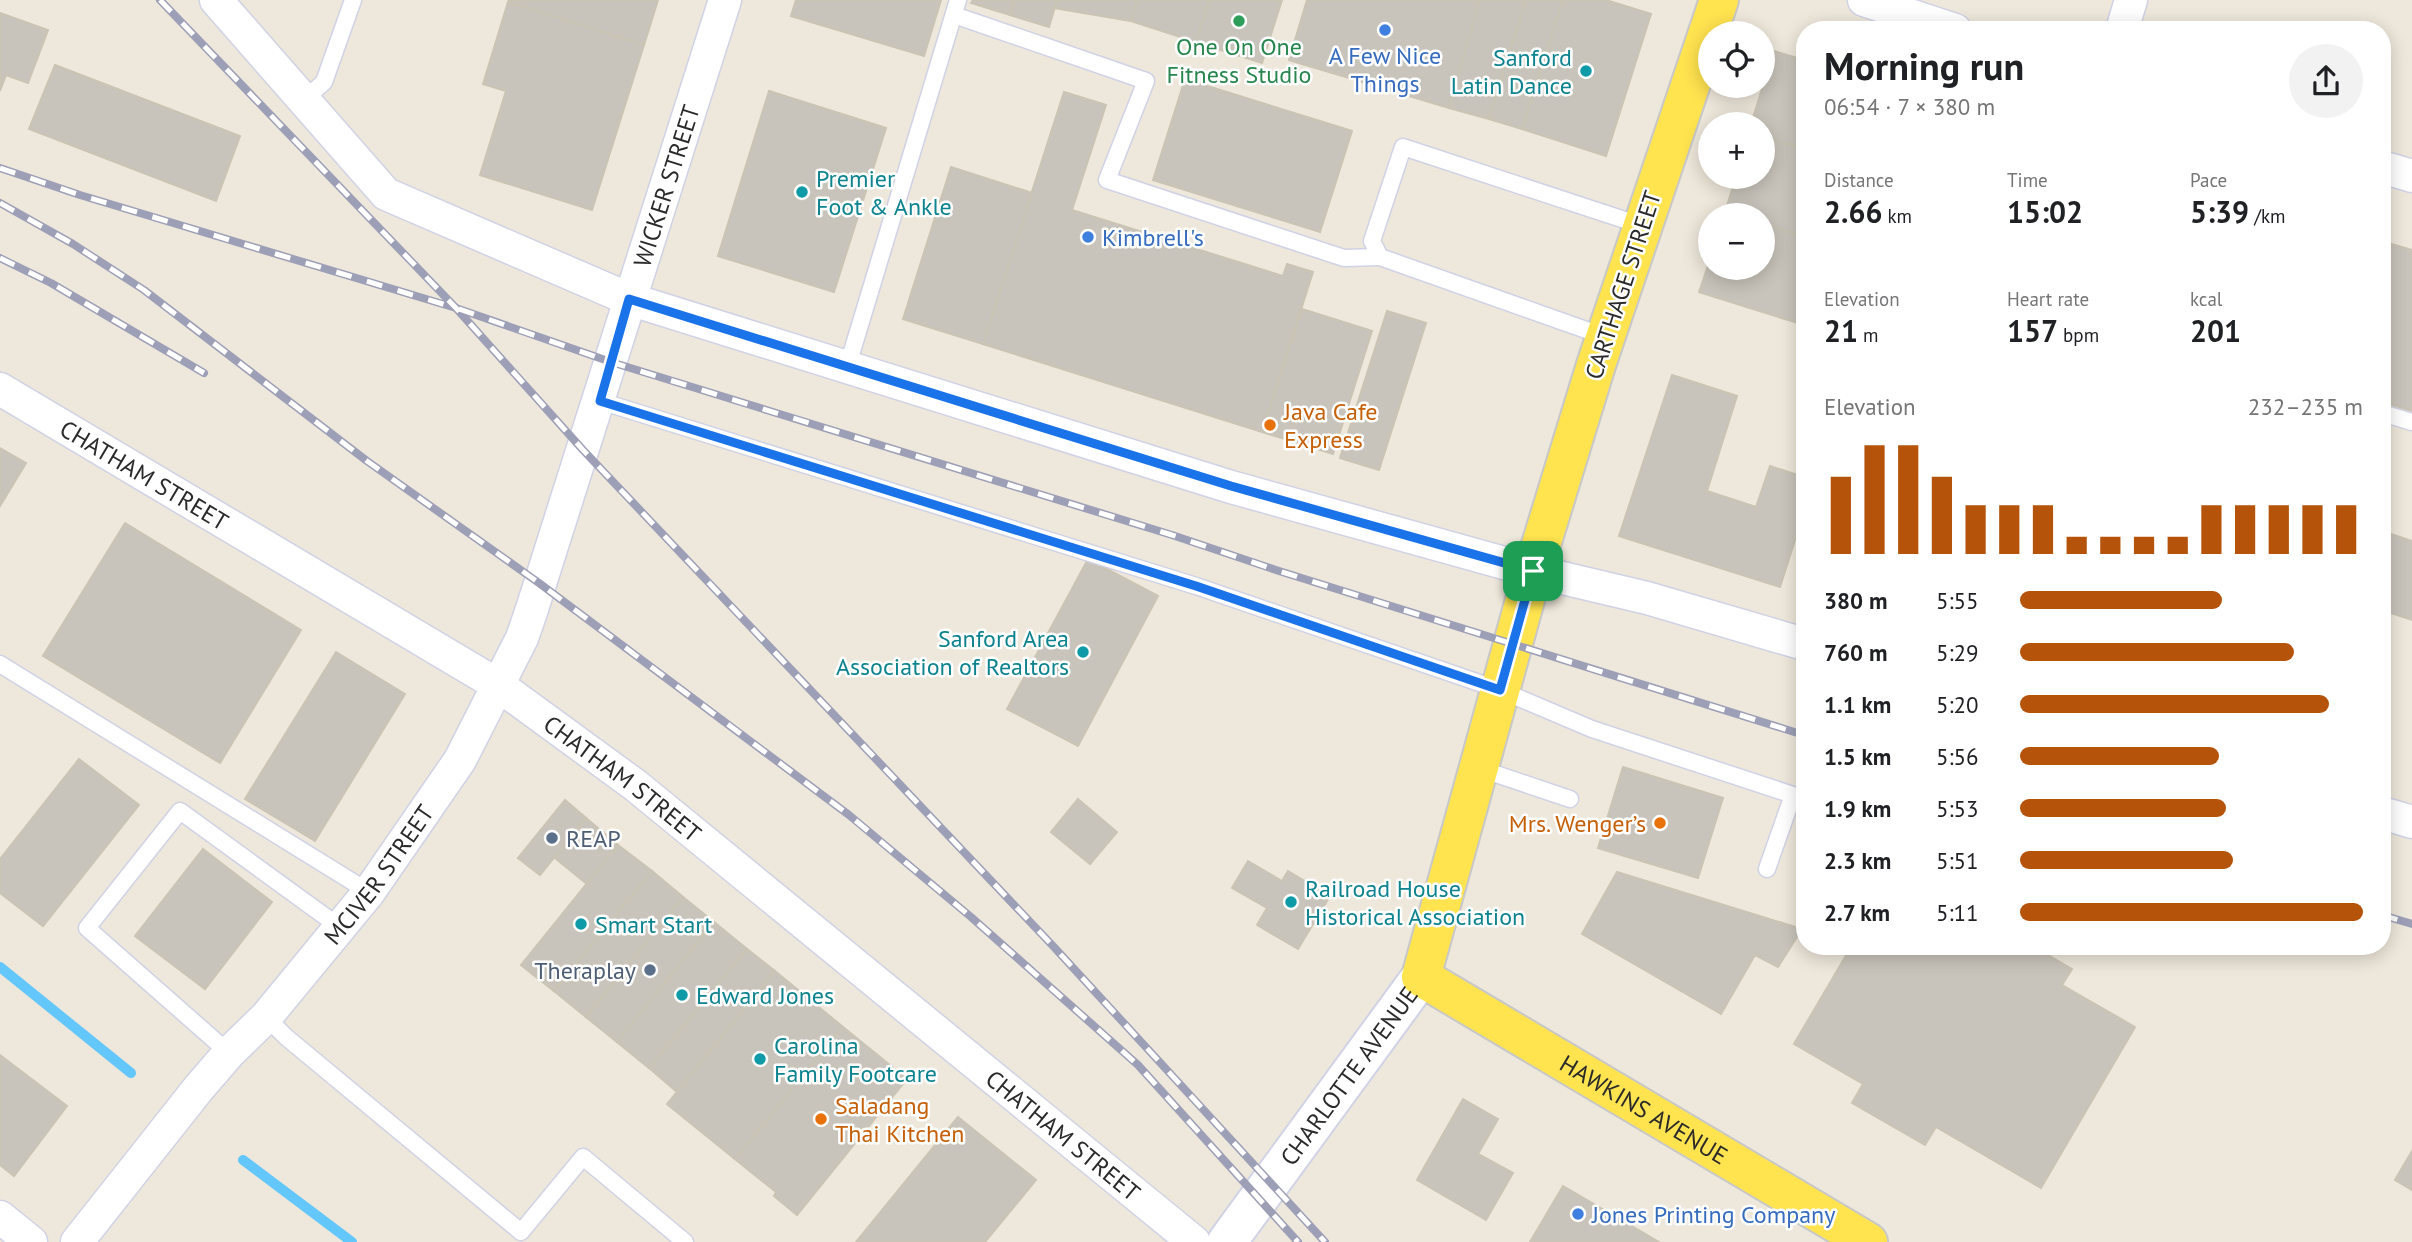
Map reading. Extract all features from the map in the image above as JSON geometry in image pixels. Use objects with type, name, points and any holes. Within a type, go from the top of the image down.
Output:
[{"type":"main road","name":"CARTHAGE STREET","points":[[1533,571],[1606,337],[1718,0]]},
{"type":"main road","name":"CHARLOTTE AVENUE","points":[[1421,977],[1533,571]]},
{"type":"main road","name":"HAWKINS AVENUE","points":[[1421,977],[1868,1242]]},
{"type":"street","points":[[216,0],[386,194],[629,299],[1231,486],[1533,571],[1647,598],[1796,642]]},
{"type":"street","name":"WICKER STREET","points":[[583,450],[725,0]]},
{"type":"street","points":[[1864,0],[1928,21]]},
{"type":"street","points":[[2125,21],[2131,0]]},
{"type":"street","points":[[2391,170],[2412,176]]},
{"type":"street","name":"CHATHAM STREET","points":[[0,389],[498,685],[635,785],[1194,1242]]},
{"type":"street","name":"MCIVER STREET","points":[[77,1242],[229,1053],[266,1017],[341,928],[460,760],[522,638],[583,450]]},
{"type":"street","points":[[2391,816],[2412,822]]},
{"type":"street","name":"CHARLOTTE AVENUE","points":[[1227,1242],[1421,977]]},
{"type":"street","points":[[0,1217],[31,1242]]},
{"type":"lane","points":[[304,100],[324,82],[354,0]]},
{"type":"lane","points":[[847,368],[956,8],[1146,81],[1107,180],[1343,258],[1380,257],[1606,337]]},
{"type":"lane","points":[[1380,257],[1372,241],[1403,147],[1643,226]]},
{"type":"lane","points":[[600,401],[1196,586],[1500,690],[1592,729],[1793,795],[1767,869]]},
{"type":"lane","points":[[2391,416],[2412,422]]},
{"type":"lane","points":[[0,664],[369,892]]},
{"type":"lane","points":[[1478,768],[1570,799]]},
{"type":"lane","points":[[229,1053],[87,928],[180,811],[341,928]]},
{"type":"lane","points":[[266,1017],[286,1037],[521,1232],[583,1157],[685,1242]]},
{"type":"building","points":[[658,0],[644,45],[508,2]]},
{"type":"building","points":[[796,0],[941,0],[924,56],[791,16]]},
{"type":"building","points":[[973,0],[1014,0],[1010,15],[971,3]]},
{"type":"building","points":[[1014,0],[1057,0],[1049,27],[1010,15]]},
{"type":"building","points":[[1057,0],[1137,0],[1131,21],[1054,8]]},
{"type":"building","points":[[1137,0],[1209,0],[1196,42],[1131,21]]},
{"type":"building","name":"One On One Fitness Studio","points":[[1209,0],[1282,0],[1262,63],[1196,42]]},
{"type":"building","name":"A Few Nice Things","points":[[1307,0],[1480,0],[1449,108],[1289,60]]},
{"type":"building","points":[[1480,0],[1526,0],[1489,119],[1449,108]]},
{"type":"building","points":[[1526,0],[1563,0],[1522,129],[1489,119]]},
{"type":"building","name":"Sanford Latin Dance","points":[[1563,0],[1606,0],[1651,14],[1606,156],[1522,129]]},
{"type":"building","points":[[508,2],[644,45],[592,210],[480,175],[506,91],[483,84]]},
{"type":"building","points":[[0,13],[48,30],[28,83],[6,75],[0,91]]},
{"type":"building","points":[[1775,51],[1796,58],[1796,147],[1775,140],[1775,112],[1755,112],[1759,98],[1775,98]]},
{"type":"building","points":[[55,65],[240,136],[216,201],[29,129]]},
{"type":"building","points":[[1185,79],[1352,131],[1320,232],[1153,180]]},
{"type":"building","name":"Premier Foot & Ankle","points":[[769,91],[886,128],[834,292],[718,256]]},
{"type":"building","name":"Kimbrell's","points":[[1064,92],[1106,105],[1072,210],[1283,276],[1287,264],[1313,272],[1262,432],[983,344]]},
{"type":"building","points":[[1775,140],[1796,147],[1796,234],[1775,227],[1775,203],[1728,203],[1732,189],[1775,189]]},
{"type":"building","points":[[951,167],[1032,193],[983,344],[903,319]]},
{"type":"building","points":[[1775,227],[1796,234],[1796,322],[1699,292],[1703,280],[1775,280]]},
{"type":"building","points":[[2391,244],[2412,250],[2412,411],[2391,405]]},
{"type":"building","points":[[1302,309],[1372,331],[1333,454],[1262,432]]},
{"type":"building","points":[[1387,311],[1426,323],[1379,470],[1340,458]]},
{"type":"building","points":[[1672,375],[1737,396],[1707,491],[1756,507],[1770,466],[1796,474],[1796,537],[1780,587],[1619,536]]},
{"type":"building","points":[[0,448],[26,463],[0,506]]},
{"type":"building","points":[[125,523],[301,630],[220,763],[43,656]]},
{"type":"building","points":[[2391,534],[2412,541],[2412,620],[2391,613]]},
{"type":"building","name":"Sanford Area Association of Realtors","points":[[1088,559],[1158,596],[1078,746],[1007,709]]},
{"type":"building","points":[[336,652],[405,694],[315,841],[245,799]]},
{"type":"building","points":[[79,759],[139,805],[43,926],[0,893],[0,859]]},
{"type":"building","name":"Mrs. Wenger’s","points":[[1623,767],[1723,798],[1698,878],[1598,848]]},
{"type":"building","points":[[1078,799],[1117,832],[1090,864],[1051,832]]},
{"type":"building","name":"REAP","points":[[565,800],[586,818],[540,875],[518,858]]},
{"type":"building","points":[[586,818],[618,845],[587,884],[555,858]]},
{"type":"building","name":"Smart Start","points":[[618,845],[652,871],[554,991],[521,965]]},
{"type":"building","points":[[203,849],[272,902],[205,989],[135,936]]},
{"type":"building","name":"Railroad House Historical Association","points":[[1248,861],[1282,881],[1288,871],[1330,896],[1298,949],[1257,925],[1267,908],[1232,888]]},
{"type":"building","points":[[652,871],[683,897],[586,1017],[554,991]]},
{"type":"building","points":[[1617,872],[1796,927],[1796,938],[1778,967],[1755,955],[1721,1014],[1582,934]]},
{"type":"building","name":"Theraplay","points":[[683,897],[714,922],[617,1042],[586,1017]]},
{"type":"building","name":"Edward Jones","points":[[714,922],[747,949],[649,1068],[617,1042]]},
{"type":"building","points":[[747,949],[775,971],[677,1092],[649,1068]]},
{"type":"building","points":[[1846,955],[2048,955],[2072,969],[2062,985],[2135,1027],[2041,1188],[1936,1127],[1925,1145],[1852,1103],[1863,1084],[1794,1044]]},
{"type":"building","name":"Carolina Family Footcare","points":[[775,971],[843,1027],[735,1159],[667,1104]]},
{"type":"building","name":"Saladang Thai Kitchen","points":[[843,1027],[907,1079],[797,1215],[774,1196],[776,1192],[735,1159]]},
{"type":"building","points":[[0,1055],[67,1106],[14,1176],[0,1165]]},
{"type":"building","points":[[1463,1099],[1498,1119],[1478,1154],[1513,1173],[1486,1220],[1417,1180]]},
{"type":"building","points":[[958,1117],[1036,1180],[985,1242],[856,1242]]},
{"type":"building","points":[[2412,1151],[2412,1190],[2395,1180]]},
{"type":"building","name":"Jones Printing Company","points":[[1563,1186],[1659,1242],[1530,1242]]},
{"type":"waterway","points":[[0,967],[131,1073]]},
{"type":"waterway","points":[[243,1160],[352,1242]]},
{"type":"railway","points":[[160,0],[456,308],[583,450],[1053,946],[1325,1242]]},
{"type":"railway","points":[[0,168],[80,195],[456,308],[611,362],[1172,535],[1796,733]]},
{"type":"railway","points":[[0,203],[73,244],[144,290],[367,461],[539,583],[849,815],[971,917],[1138,1065],[1298,1242]]},
{"type":"railway","points":[[0,258],[51,283],[204,373]]},
{"type":"railway","points":[[2391,918],[2412,924]]},
{"type":"place","name":"One On One Fitness Studio","points":[[1239,21]]},
{"type":"place","name":"A Few Nice Things","points":[[1385,30]]},
{"type":"place","name":"Sanford Latin Dance","points":[[1586,71]]},
{"type":"place","name":"Premier Foot & Ankle","points":[[802,192]]},
{"type":"place","name":"Kimbrell's","points":[[1088,237]]},
{"type":"place","name":"Java Cafe Express","points":[[1270,425]]},
{"type":"place","name":"Sanford Area Association of Realtors","points":[[1083,652]]},
{"type":"place","name":"Mrs. Wenger’s","points":[[1660,823]]},
{"type":"place","name":"REAP","points":[[552,838]]},
{"type":"place","name":"Railroad House Historical Association","points":[[1291,902]]},
{"type":"place","name":"Smart Start","points":[[581,924]]},
{"type":"place","name":"Theraplay","points":[[650,970]]},
{"type":"place","name":"Edward Jones","points":[[682,995]]},
{"type":"place","name":"Carolina Family Footcare","points":[[760,1059]]},
{"type":"place","name":"Saladang Thai Kitchen","points":[[821,1119]]},
{"type":"place","name":"Jones Printing Company","points":[[1578,1214]]},
{"type":"route","points":[[629,299],[1231,486],[1533,571],[1500,690],[1196,586],[600,401],[629,299]]}]
